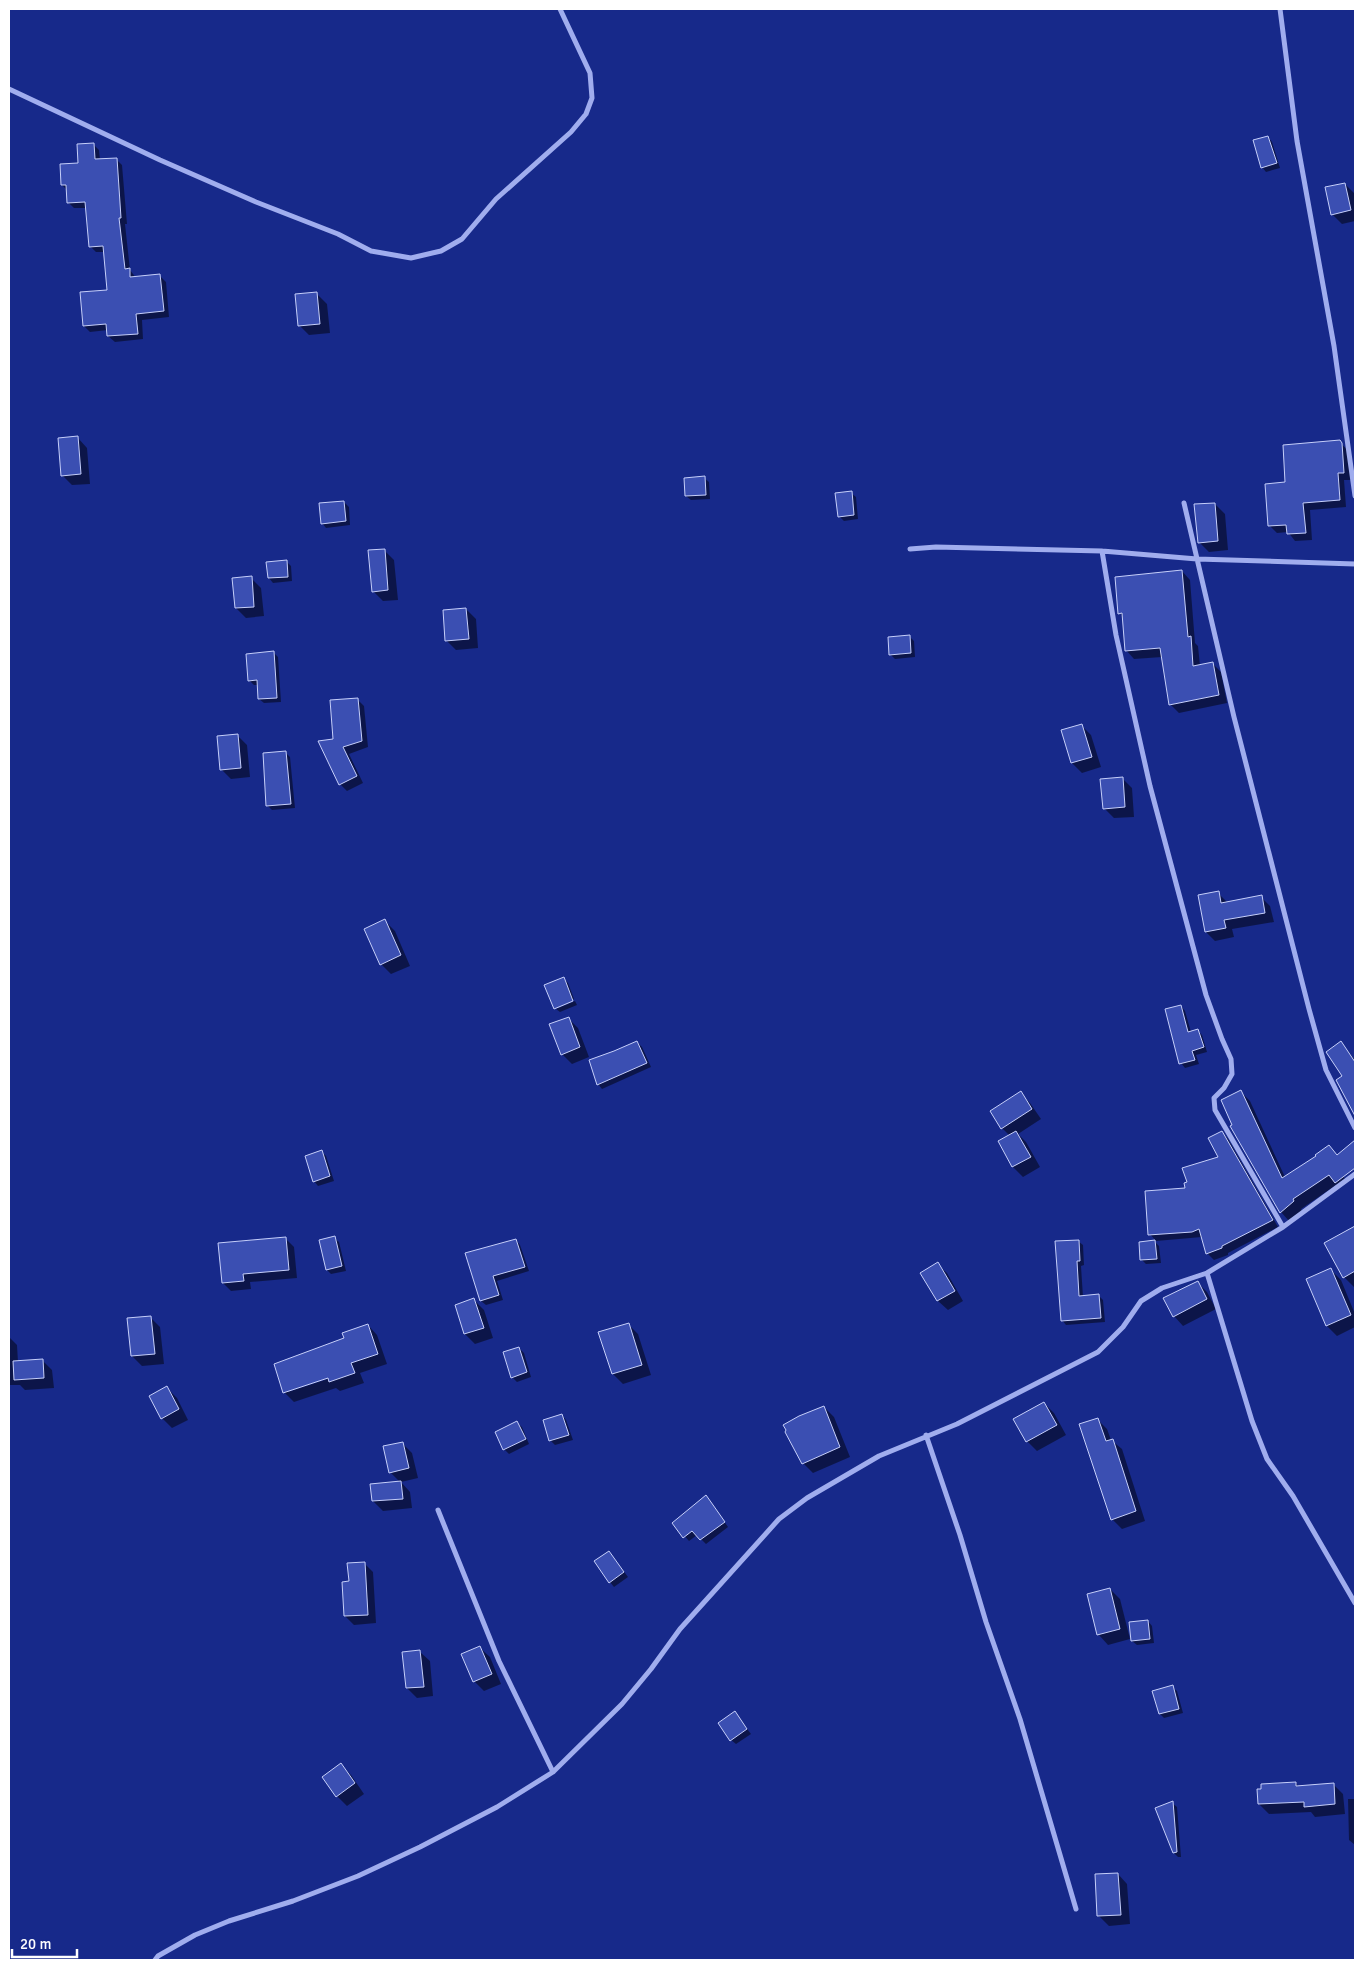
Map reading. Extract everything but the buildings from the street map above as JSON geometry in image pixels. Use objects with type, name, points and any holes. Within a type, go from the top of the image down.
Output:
[{"type":"street","points":[[9,89],[160,160],[256,202],[338,234],[371,251],[411,258],[441,251],[462,240],[496,199],[571,132],[586,114],[592,98],[590,72],[560,9]]},
{"type":"street","points":[[1280,9],[1297,142],[1334,346],[1355,496]]},
{"type":"street","points":[[1184,503],[1234,717],[1309,1009],[1326,1070],[1355,1128]]},
{"type":"street","points":[[910,549],[936,547],[1102,551],[1197,559],[1355,564]]},
{"type":"street","points":[[1102,551],[1116,634],[1150,786],[1206,995],[1231,1059],[1232,1074],[1224,1088],[1214,1098],[1215,1110],[1283,1226]]},
{"type":"street","points":[[155,1960],[158,1956],[195,1935],[228,1921],[293,1901],[358,1876],[420,1847],[497,1807],[554,1772],[622,1704],[651,1669],[680,1629],[779,1520],[807,1498],[879,1456],[926,1435],[957,1424],[1098,1352],[1123,1327],[1141,1301],[1162,1288],[1207,1273],[1283,1226],[1355,1174]]},
{"type":"street","points":[[1207,1273],[1252,1421],[1267,1459],[1293,1496],[1355,1603]]},
{"type":"street","points":[[926,1435],[960,1535],[986,1622],[1020,1719],[1076,1909]]},
{"type":"street","points":[[438,1510],[499,1661],[554,1772]]}]
